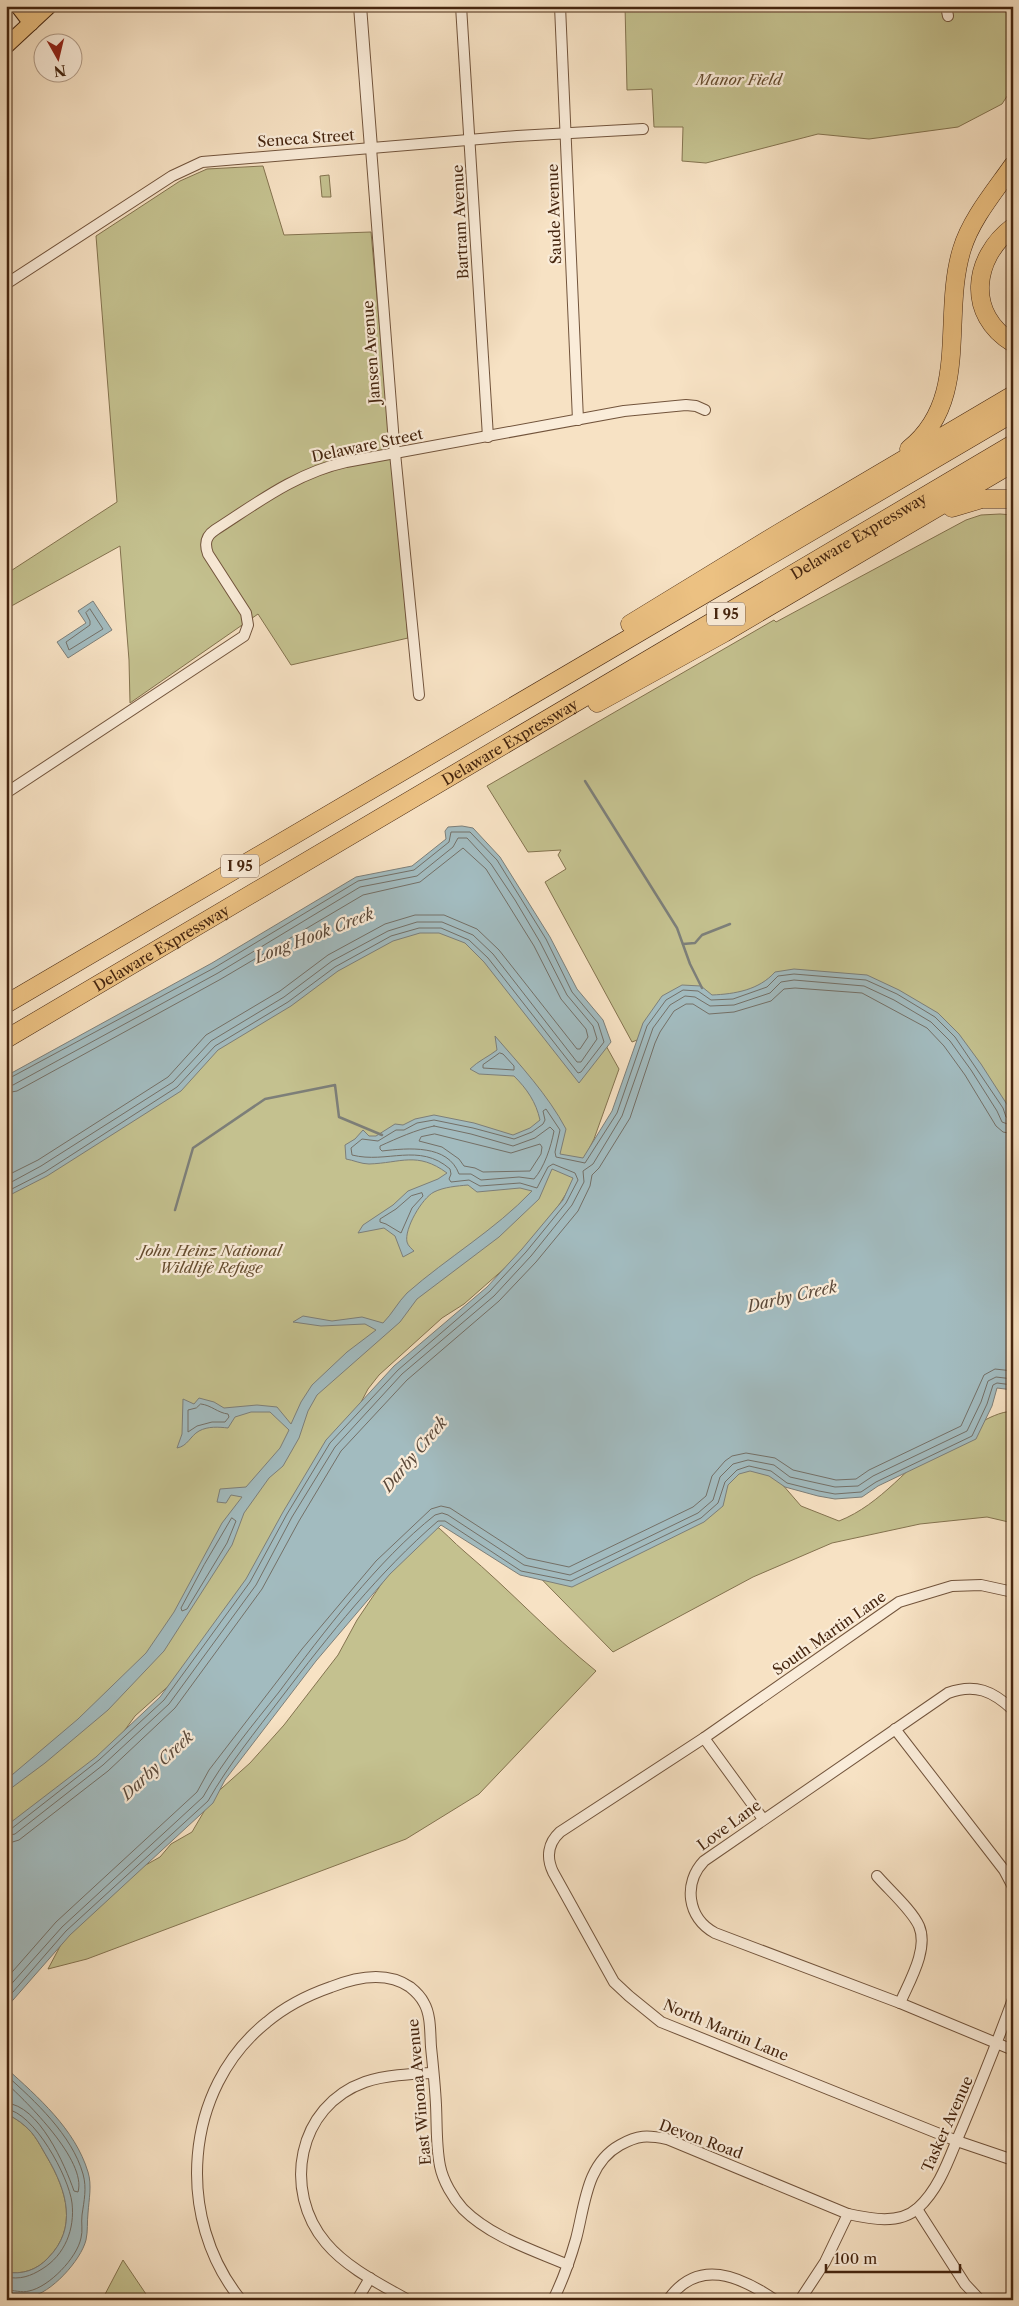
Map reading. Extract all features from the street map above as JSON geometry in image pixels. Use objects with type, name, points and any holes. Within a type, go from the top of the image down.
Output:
[{"type":"highway","points":[[867,481],[917,442],[929,429],[941,408],[948,377],[957,274],[962,248],[977,219],[1013,165]]},
{"type":"highway","points":[[1013,227],[997,241],[986,258],[980,275],[980,289],[983,308],[991,324],[1003,337],[1013,344]]},
{"type":"highway","points":[[474,728],[569,662],[725,565],[1013,395]]},
{"type":"highway","name":"Delaware Expressway","points":[[6,1004],[1013,413]]},
{"type":"highway","name":"Delaware Expressway","points":[[6,1039],[1013,444]]},
{"type":"highway","points":[[438,784],[643,679],[1013,463]]},
{"type":"highway","points":[[888,537],[912,528],[962,503],[991,498],[1013,500]]},
{"type":"main road","points":[[18,6],[31,23]]},
{"type":"main road","points":[[6,46],[49,6]]},
{"type":"street","name":"Jansen Avenue","points":[[360,6],[396,453],[419,696]]},
{"type":"street","name":"Bartram Avenue","points":[[461,6],[488,437]]},
{"type":"street","name":"Saude Avenue","points":[[560,6],[578,420]]},
{"type":"street","name":"Seneca Street","points":[[6,284],[190,166],[222,159],[643,129]]},
{"type":"street","name":"Delaware Street","points":[[6,793],[237,642],[247,633],[248,621],[246,613],[207,550],[206,542],[209,535],[300,477],[336,464],[624,411],[686,405],[696,406],[705,410]]},
{"type":"street","name":"South Martin Lane","points":[[704,1738],[899,1602],[952,1586],[981,1585],[1013,1592]]},
{"type":"street","name":"Love Lane","points":[[1013,1710],[1000,1698],[988,1691],[973,1688],[958,1689],[938,1699],[704,1861],[695,1871],[690,1894],[694,1910],[702,1924],[715,1933],[900,2003],[1013,2050]]},
{"type":"street","points":[[895,1729],[1004,1870],[1013,1888]]},
{"type":"street","points":[[704,1738],[763,1819]]},
{"type":"street","name":"North Martin Lane","points":[[704,1738],[560,1832],[553,1839],[550,1846],[551,1867],[614,1982],[628,1996],[661,2022],[957,2141],[1013,2160]]},
{"type":"street","points":[[877,1876],[912,1915],[919,1926],[922,1938],[920,1952],[900,2003]]},
{"type":"street","name":"East Winona Avenue","points":[[241,2300],[218,2267],[203,2228],[197,2194],[197,2159],[201,2130],[214,2090],[222,2075],[246,2043],[266,2023],[300,2000],[340,1983],[358,1979],[390,1978],[411,1988],[424,2002],[428,2018],[440,2167],[463,2208],[487,2227],[531,2250],[568,2265]]},
{"type":"street","name":"Tasker Avenue","points":[[917,2209],[936,2185],[957,2141],[998,2044],[1013,1999]]},
{"type":"street","points":[[408,2300],[370,2278],[327,2244],[307,2212],[301,2185],[302,2152],[315,2122],[326,2108],[348,2090],[365,2082],[386,2077],[433,2073]]},
{"type":"street","name":"Devon Road","points":[[553,2300],[568,2265],[594,2173],[602,2159],[612,2150],[629,2140],[647,2135],[667,2139],[848,2214]]},
{"type":"street","points":[[800,2300],[825,2262],[848,2214],[871,2219],[888,2220],[917,2209],[965,2284],[980,2300]]},
{"type":"street","points":[[668,2300],[687,2281],[704,2274],[734,2278],[775,2300]]},
{"type":"street","points":[[357,2300],[370,2278]]},
{"type":"green space","name":"Manor Field","points":[[625,6],[1013,6],[1013,87],[1002,104],[958,127],[869,139],[818,134],[706,163],[682,161],[683,127],[654,127],[652,89],[627,90]]},
{"type":"green space","points":[[263,166],[284,235],[371,232],[408,638],[291,665],[258,614],[130,703],[129,660],[120,546],[6,609],[6,574],[117,502],[96,236],[180,181],[207,169]]},
{"type":"green space","points":[[329,175],[331,197],[322,197],[320,176]]},
{"type":"green space","points":[[981,515],[1013,515],[1013,1142],[640,1039],[632,1042],[545,882],[566,869],[558,855],[561,850],[528,852],[487,786],[774,620],[776,622],[966,520]]},
{"type":"green space","name":"John Heinz National Wildlife Refuge","points":[[537,922],[619,1069],[594,1139],[569,1189],[522,1253],[464,1304],[442,1318],[379,1375],[368,1389],[358,1408],[355,1435],[173,1682],[135,1716],[117,1741],[6,1859],[6,1140],[397,929]]},
{"type":"green space","points":[[1013,1411],[1013,1523],[987,1517],[920,1524],[832,1543],[753,1577],[613,1652],[453,1489],[756,1454],[801,1506],[839,1521],[869,1505],[945,1439],[994,1416]]},
{"type":"green space","points":[[431,1522],[596,1671],[479,1794],[406,1839],[87,1959],[48,1969],[65,1937],[135,1871],[160,1857],[171,1844],[192,1832],[213,1796],[250,1763],[284,1725],[338,1655],[357,1620],[382,1583]]},
{"type":"green space","points":[[6,2113],[23,2124],[37,2141],[60,2183],[66,2209],[66,2222],[63,2234],[48,2258],[39,2266],[29,2271],[18,2273],[6,2272]]},
{"type":"green space","points":[[123,2260],[150,2300],[102,2300]]},
{"type":"water","points":[[93,601],[112,630],[68,658],[57,642],[86,623],[78,611]]},
{"type":"water","name":"Long Hook Creek","points":[[462,826],[473,828],[500,857],[550,937],[577,989],[603,1020],[611,1042],[579,1083],[484,962],[465,943],[439,933],[420,933],[393,941],[338,971],[291,1006],[218,1050],[181,1091],[47,1176],[6,1197],[6,1076],[212,963],[356,877],[412,866],[446,839],[445,831],[448,827]]},
{"type":"water","name":"Darby Creek","points":[[794,969],[867,975],[899,990],[938,1013],[959,1034],[1008,1106],[1013,1122],[1013,1390],[997,1388],[992,1406],[976,1439],[878,1486],[862,1497],[835,1499],[818,1496],[785,1487],[769,1476],[750,1471],[739,1474],[728,1485],[723,1506],[704,1522],[572,1587],[520,1575],[441,1525],[390,1574],[316,1661],[225,1780],[213,1803],[70,1935],[6,2008],[6,1826],[96,1757],[160,1697],[246,1579],[326,1440],[394,1366],[487,1287],[563,1200],[573,1178],[552,1169],[539,1199],[499,1237],[417,1299],[400,1322],[317,1395],[308,1411],[299,1438],[283,1466],[269,1478],[244,1513],[232,1545],[164,1651],[108,1710],[45,1763],[6,1792],[6,1780],[78,1719],[146,1653],[174,1612],[222,1523],[242,1497],[231,1495],[226,1503],[217,1502],[220,1489],[246,1487],[280,1448],[289,1430],[270,1412],[251,1412],[235,1417],[228,1428],[202,1429],[184,1445],[177,1448],[182,1434],[183,1399],[194,1404],[199,1398],[214,1402],[224,1408],[257,1405],[277,1407],[291,1424],[301,1402],[312,1385],[347,1352],[376,1330],[365,1324],[321,1326],[293,1322],[303,1316],[332,1321],[362,1317],[383,1323],[407,1293],[503,1218],[532,1191],[520,1188],[477,1192],[468,1185],[434,1192],[419,1207],[411,1222],[407,1242],[414,1251],[403,1257],[395,1236],[384,1228],[358,1233],[363,1225],[393,1205],[408,1191],[438,1179],[447,1173],[436,1166],[418,1160],[369,1164],[346,1159],[345,1145],[355,1139],[363,1130],[369,1136],[376,1136],[395,1124],[403,1125],[415,1119],[434,1115],[474,1123],[513,1135],[530,1128],[540,1120],[538,1113],[530,1096],[514,1076],[479,1074],[470,1069],[497,1050],[495,1036],[524,1069],[559,1116],[566,1129],[560,1154],[583,1158],[612,1111],[643,1023],[662,996],[682,985],[701,986],[712,995],[729,994],[754,987],[775,972]]},
{"type":"water","points":[[6,2068],[43,2102],[65,2128],[82,2156],[90,2182],[87,2233],[83,2248],[64,2275],[46,2290],[38,2295],[29,2297],[6,2294],[6,2272],[18,2273],[29,2271],[39,2266],[48,2258],[63,2234],[66,2222],[66,2209],[60,2183],[38,2141],[23,2124],[6,2113]]},
{"type":"waterway","points":[[585,781],[677,928],[690,964],[702,988]]},
{"type":"waterway","points":[[683,944],[695,943],[702,935],[730,924]]},
{"type":"waterway","points":[[175,1210],[193,1148],[265,1099],[335,1085],[339,1117],[382,1135]]}]
